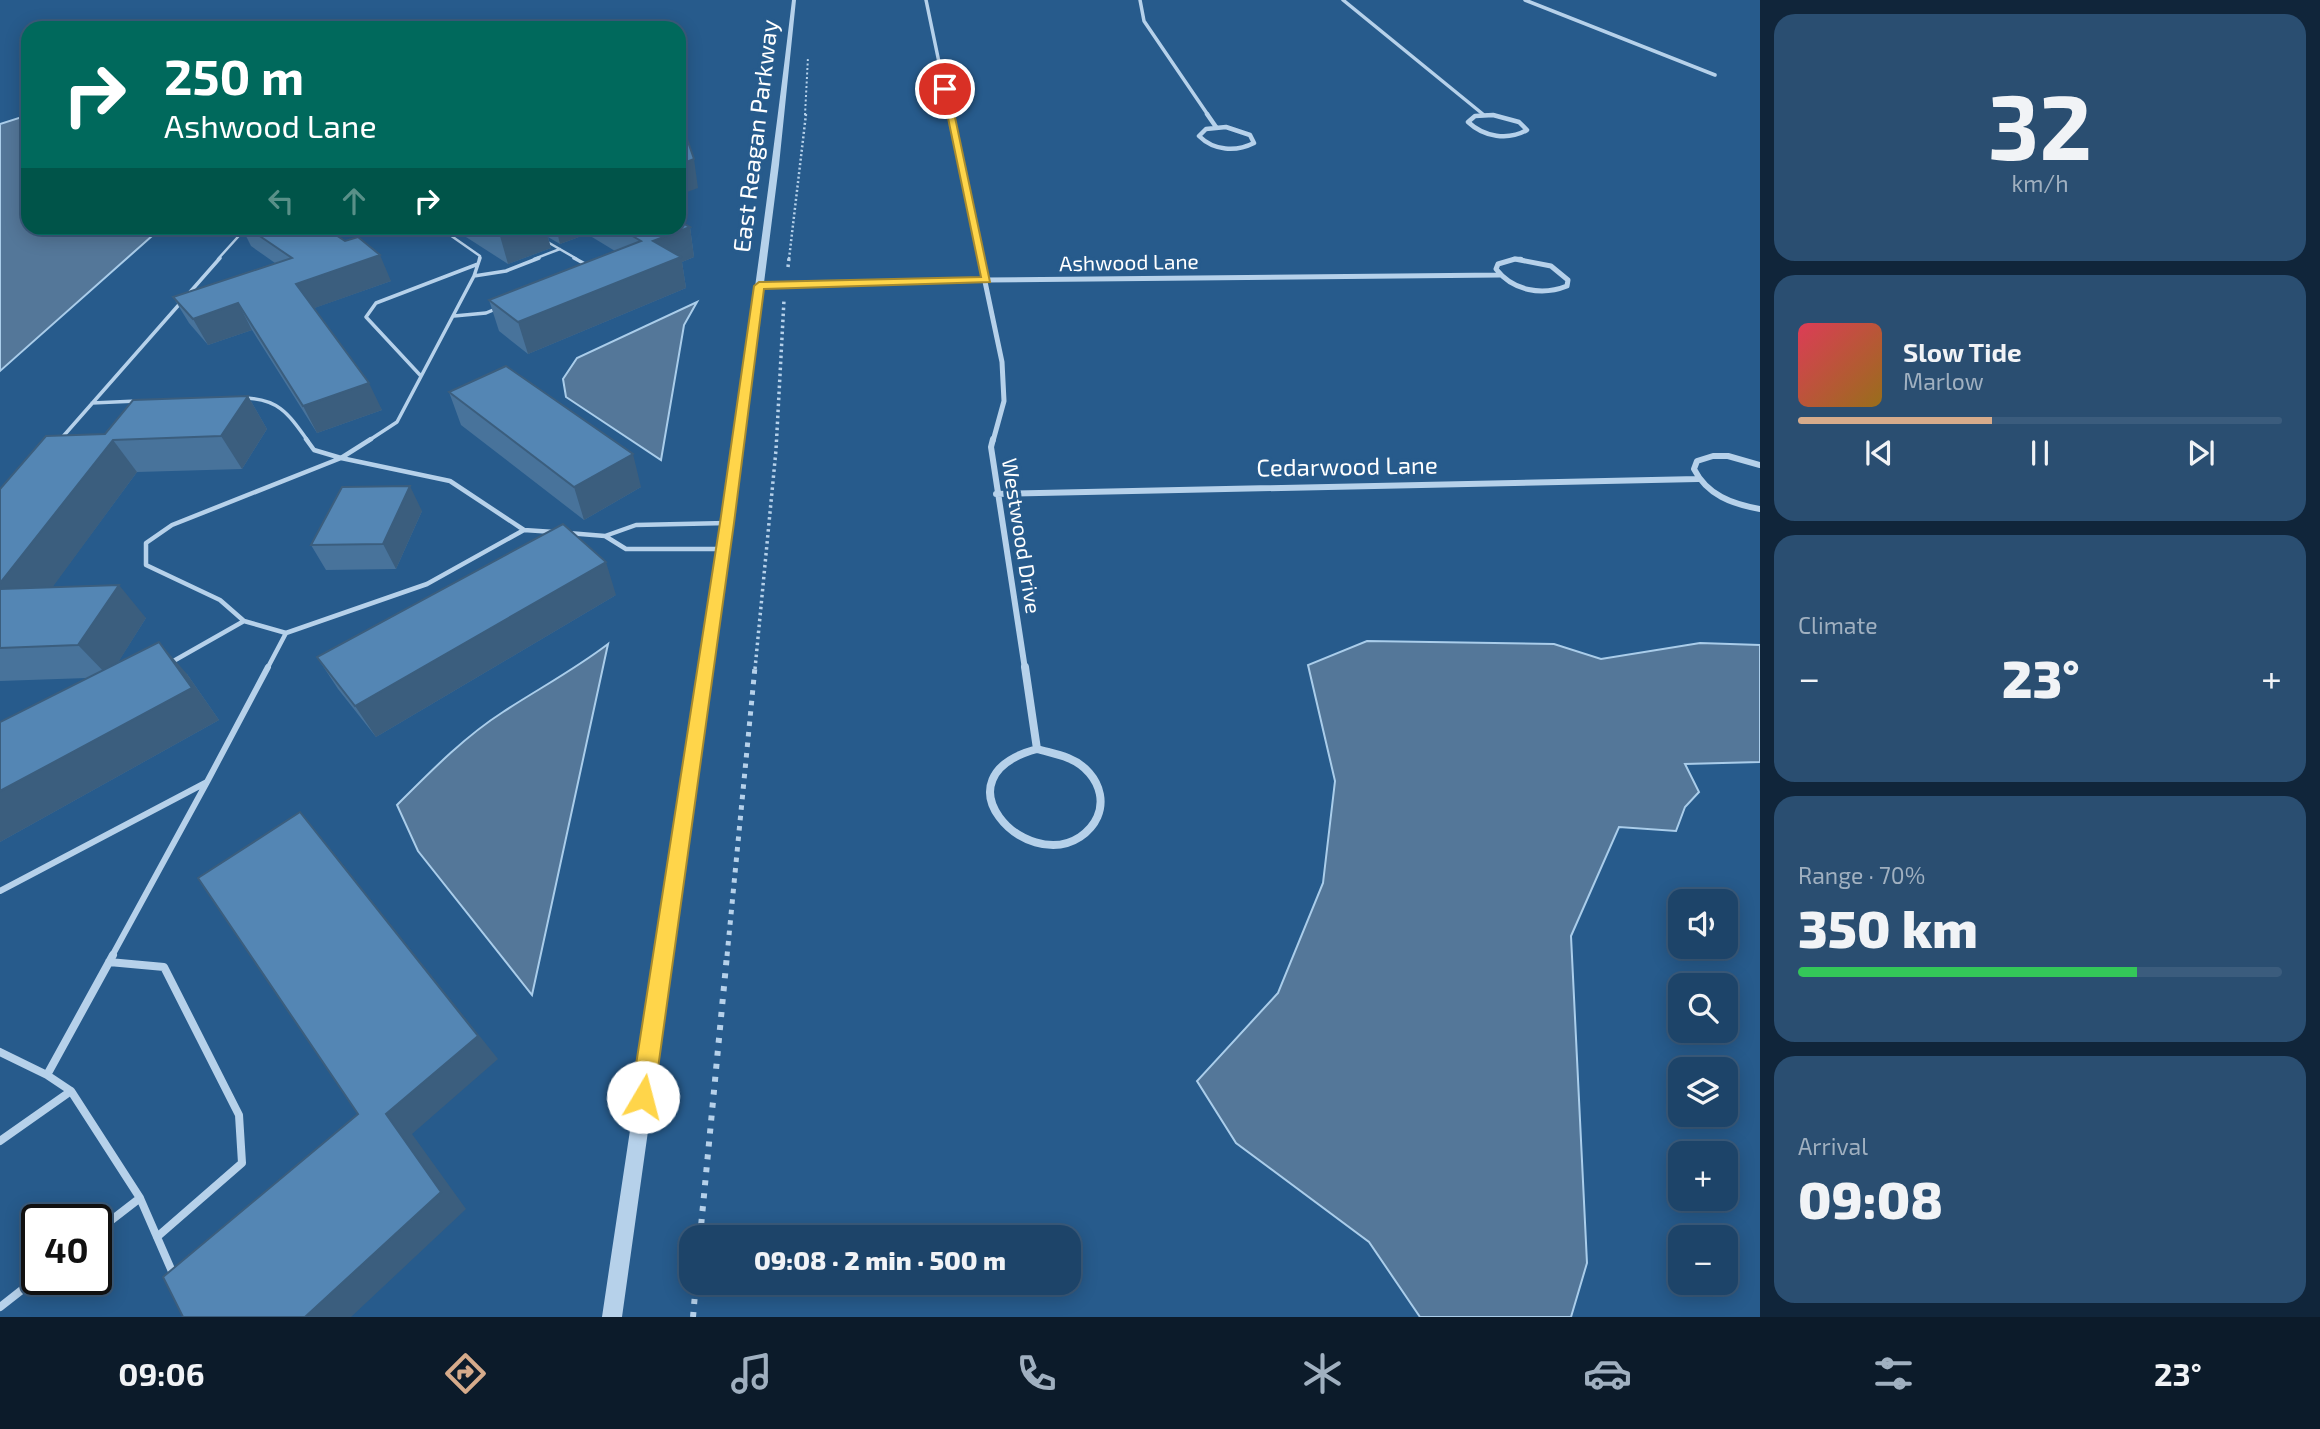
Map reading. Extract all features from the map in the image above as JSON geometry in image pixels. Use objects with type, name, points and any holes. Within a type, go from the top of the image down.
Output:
[{"type":"street","name":"East Reagan Parkway","points":[[612,1317],[727,523],[778,148],[794,0]]},
{"type":"street","name":"Westwood Drive","points":[[926,0],[986,280],[1003,380],[1004,401],[990,447],[1037,749]]},
{"type":"street","points":[[1140,0],[1143,21],[1216,127],[1244,131],[1254,139],[1254,143],[1231,149],[1202,141],[1200,132],[1216,127]]},
{"type":"street","points":[[1343,0],[1484,114],[1512,119],[1524,125],[1527,130],[1503,136],[1479,130],[1468,122],[1475,116],[1484,114]]},
{"type":"street","points":[[1525,0],[1715,75]]},
{"type":"street","name":"Ashwood Lane","points":[[759,286],[986,280],[1500,275],[1520,287],[1548,292],[1567,286],[1568,280],[1554,267],[1527,260],[1504,261],[1498,264],[1496,270],[1500,275]]},
{"type":"street","points":[[1760,465],[1740,458],[1707,456],[1697,461],[1694,469],[1698,479],[1709,490],[1727,500],[1760,509]]},
{"type":"street","name":"Cedarwood Lane","points":[[996,494],[1698,479]]},
{"type":"street","points":[[1037,749],[1061,752],[1082,764],[1097,781],[1103,802],[1097,822],[1084,835],[1066,844],[1044,844],[1022,838],[1004,825],[993,808],[989,791],[993,775],[1003,761],[1019,753],[1037,749]]},
{"type":"lane","points":[[58,442],[240,235]]},
{"type":"lane","points":[[450,235],[480,256],[478,264],[454,317],[420,375],[397,422],[341,458],[172,525],[146,543],[146,565],[220,600],[244,621],[286,633],[427,584],[524,530]]},
{"type":"lane","points":[[543,239],[585,264],[584,275]]},
{"type":"lane","points":[[474,276],[506,271],[561,249]]},
{"type":"lane","points":[[420,375],[366,317],[376,303],[478,264]]},
{"type":"lane","points":[[454,317],[486,313],[498,308]]},
{"type":"lane","points":[[233,398],[259,398],[286,410],[314,450],[450,481],[524,530],[605,536],[636,525],[727,523]]},
{"type":"lane","points":[[92,403],[143,400]]},
{"type":"lane","points":[[605,536],[626,549],[723,548]]},
{"type":"lane","points":[[161,668],[244,621]]},
{"type":"lane","points":[[47,1076],[286,633]]},
{"type":"lane","points":[[0,891],[208,782]]},
{"type":"lane","points":[[109,962],[164,967],[239,1115],[242,1163],[157,1237]]},
{"type":"lane","points":[[0,1052],[71,1091],[140,1198],[177,1283]]},
{"type":"lane","points":[[0,1140],[71,1091]]},
{"type":"lane","points":[[112,1220],[140,1198]]},
{"type":"lane","points":[[0,1307],[21,1291]]},
{"type":"path","points":[[701,1225],[776,450],[786,285],[807,101],[808,54]]},
{"type":"path","points":[[693,1317],[695,1295]]},
{"type":"water","points":[[21,117],[21,235],[153,235],[0,371],[0,124]]},
{"type":"water","points":[[697,302],[684,325],[661,460],[566,397],[563,379],[577,358]]},
{"type":"water","points":[[1367,641],[1554,644],[1601,659],[1700,643],[1760,645],[1760,762],[1685,764],[1699,792],[1685,807],[1676,831],[1619,827],[1571,936],[1587,1263],[1571,1317],[1420,1317],[1369,1242],[1236,1143],[1197,1081],[1278,993],[1323,883],[1335,781],[1308,665]]},
{"type":"water","points":[[608,644],[532,995],[418,851],[397,805],[475,732]]},
{"type":"building","points":[[686,139],[694,159],[686,162]]},
{"type":"building","points":[[258,235],[336,235],[345,241],[358,237],[380,255],[296,284],[369,383],[303,406],[238,303],[193,319],[173,297],[292,258]]},
{"type":"building","points":[[631,235],[669,235],[653,241],[681,257],[518,322],[489,300],[641,241]]},
{"type":"building","points":[[506,366],[633,454],[574,487],[449,392]]},
{"type":"building","points":[[248,396],[221,436],[113,440],[0,583],[0,489],[46,436],[105,434],[133,400]]},
{"type":"building","points":[[410,486],[383,544],[311,545],[342,487]]},
{"type":"building","points":[[563,524],[606,562],[355,706],[317,657]]},
{"type":"building","points":[[119,585],[78,645],[0,648],[0,589]]},
{"type":"building","points":[[159,642],[192,688],[0,791],[0,722]]},
{"type":"building","points":[[300,812],[478,1036],[386,1114],[441,1192],[305,1317],[183,1317],[163,1277],[358,1114],[198,878]]},
{"type":"route","points":[[643,1097],[759,286],[986,280],[945,89]]}]
